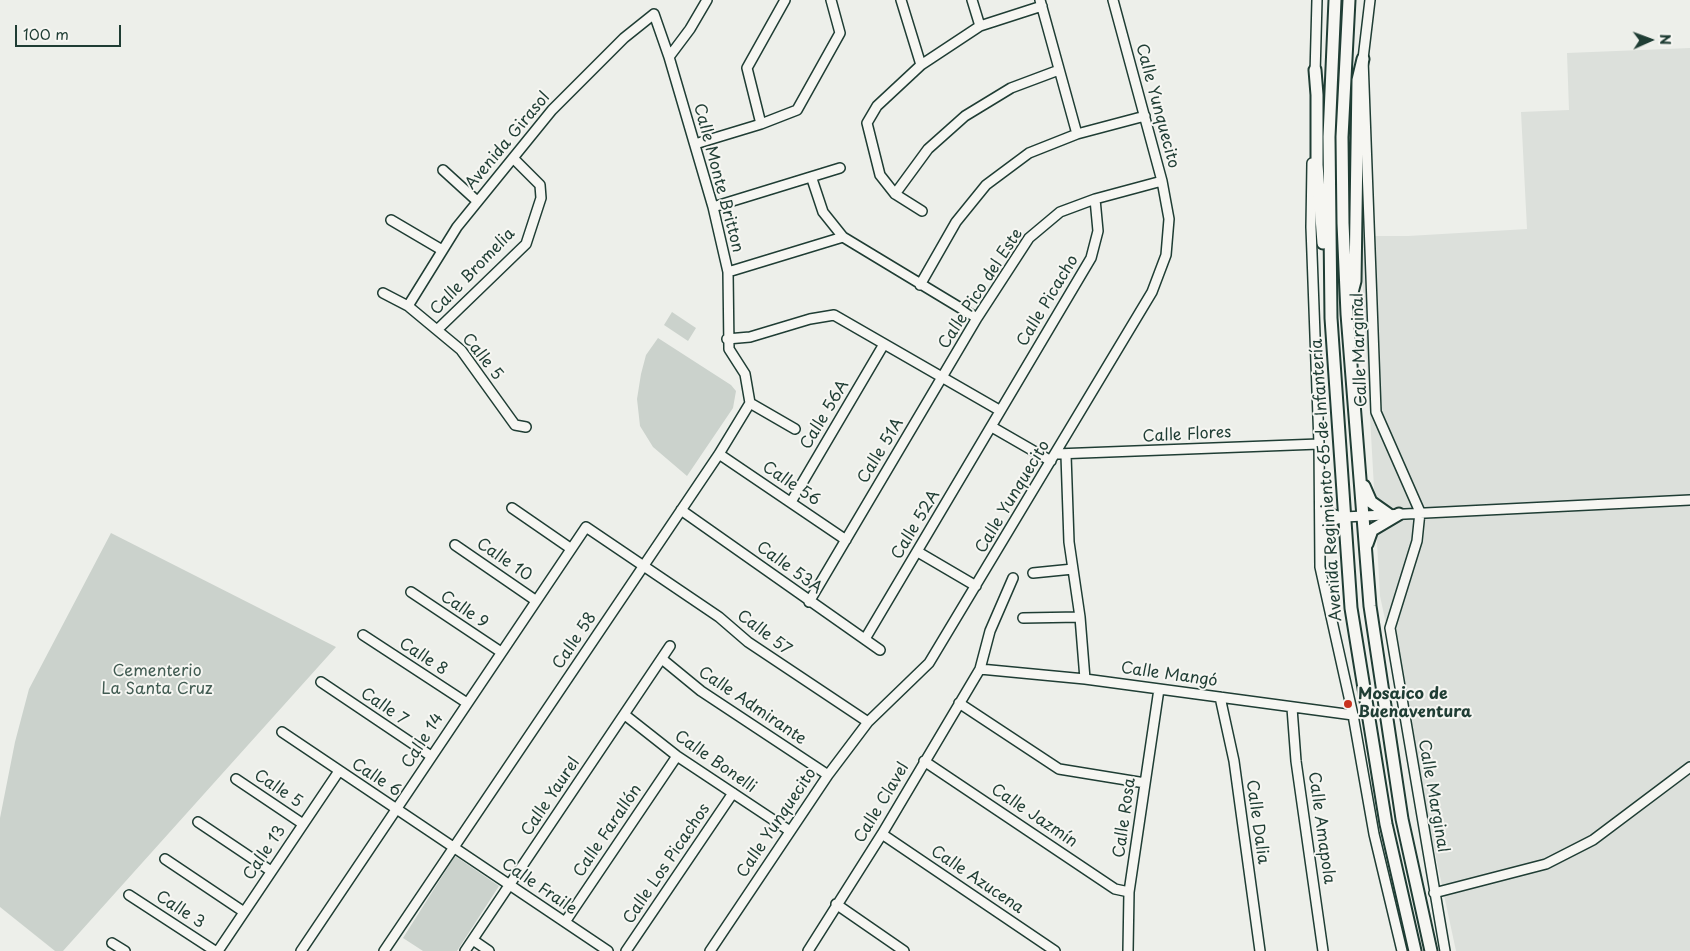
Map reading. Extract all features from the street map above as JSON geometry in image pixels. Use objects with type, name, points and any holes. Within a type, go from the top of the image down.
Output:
[{"type":"main road","name":"Avenida Regimiento 65 de Infantería","points":[[1335,0],[1329,137],[1331,318],[1351,608],[1365,707],[1386,824],[1415,951]]},
{"type":"main road","name":"Avenida Regimiento 65 de Infantería","points":[[1348,0],[1342,137],[1343,223],[1347,314],[1370,606],[1402,819],[1431,951]]},
{"type":"main road","points":[[1347,314],[1355,281],[1358,80],[1363,59]]},
{"type":"main road","points":[[1315,70],[1316,165],[1331,318]]},
{"type":"main road","points":[[1360,474],[1371,502],[1394,514],[1372,530],[1366,550]]},
{"type":"street","points":[[669,57],[690,29],[707,0]]},
{"type":"street","points":[[761,124],[747,68],[785,0]]},
{"type":"street","points":[[695,144],[761,124],[797,110],[840,34],[831,0]]},
{"type":"street","points":[[901,0],[921,65]]},
{"type":"street","points":[[972,0],[980,26]]},
{"type":"street","name":"Calle Yunquecito","points":[[710,951],[828,775],[868,722],[929,663],[1152,292],[1166,255],[1168,219],[1162,181],[1113,0]]},
{"type":"street","points":[[1317,0],[1311,227],[1319,444],[1320,567],[1323,584],[1328,596]]},
{"type":"street","name":"Calle Marginal","points":[[1370,0],[1363,59],[1376,412],[1420,512],[1417,541],[1390,628],[1445,951]]},
{"type":"street","points":[[922,211],[895,194],[880,175],[867,123],[877,106],[921,65],[980,26],[1041,3],[1077,134]]},
{"type":"street","name":"Calle Monte Britton","points":[[654,14],[695,144],[713,207],[728,272],[728,339]]},
{"type":"street","name":"Avenida Girasol","points":[[408,306],[442,250],[477,201],[552,110],[624,38],[654,14]]},
{"type":"street","points":[[895,194],[928,149],[964,116],[1011,88],[1059,70]]},
{"type":"street","points":[[920,285],[956,222],[986,185],[1029,153],[1077,134],[1145,116]]},
{"type":"street","name":"Calle Bromelia","points":[[437,330],[526,244],[541,198],[540,185],[513,158]]},
{"type":"street","points":[[713,207],[812,179],[840,168]]},
{"type":"street","points":[[443,170],[477,201]]},
{"type":"street","points":[[812,179],[823,212],[843,237],[977,318]]},
{"type":"street","name":"Calle Pico del Este","points":[[942,377],[977,318],[1029,238],[1060,212],[1095,199],[1162,181]]},
{"type":"street","name":"Calle Picacho","points":[[992,427],[999,410],[1091,258],[1098,231],[1095,199]]},
{"type":"street","points":[[391,220],[442,250]]},
{"type":"street","points":[[728,272],[843,237]]},
{"type":"street","name":"Calle 5","points":[[383,293],[408,306],[461,350],[514,425],[526,427]]},
{"type":"street","points":[[795,429],[750,403],[745,374],[729,349],[728,339],[750,337],[810,319],[834,315],[999,410]]},
{"type":"street","name":"Calle 56A","points":[[791,502],[884,344]]},
{"type":"street","name":"Calle 51A","points":[[809,602],[942,377]]},
{"type":"street","name":"Calle 58","points":[[384,951],[719,454],[750,403]]},
{"type":"street","points":[[992,427],[1053,458]]},
{"type":"street","name":"Calle 52A","points":[[865,639],[992,427]]},
{"type":"street","name":"Calle Flores","points":[[1053,458],[1066,455],[1319,444]]},
{"type":"street","name":"Calle 56","points":[[719,454],[846,540]]},
{"type":"street","points":[[1066,455],[1069,542],[1080,617],[1085,679]]},
{"type":"street","points":[[1319,472],[1326,509],[1332,514],[1344,517]]},
{"type":"street","points":[[1402,951],[1374,834],[1353,715],[1328,596],[1325,527],[1328,522],[1344,517],[1420,512],[1690,500]]},
{"type":"street","points":[[512,508],[570,548]]},
{"type":"street","name":"Calle 53A","points":[[681,510],[809,602],[880,650]]},
{"type":"street","name":"Calle 14","points":[[302,951],[570,548],[586,527]]},
{"type":"street","name":"Calle 57","points":[[586,527],[719,617],[748,642],[868,722]]},
{"type":"street","name":"Calle 10","points":[[455,545],[536,600]]},
{"type":"street","points":[[918,552],[976,586]]},
{"type":"street","points":[[1033,573],[1073,570]]},
{"type":"street","name":"Calle Clavel","points":[[808,951],[882,834],[980,669],[990,631],[1013,578]]},
{"type":"street","name":"Calle 9","points":[[411,592],[501,652]]},
{"type":"street","points":[[1023,618],[1080,617]]},
{"type":"street","name":"Calle 8","points":[[363,635],[467,703]]},
{"type":"street","name":"Calle Yaurel","points":[[466,951],[670,646]]},
{"type":"street","name":"Calle Admirante","points":[[662,659],[701,691],[828,775]]},
{"type":"street","name":"Calle Mangó","points":[[980,669],[1085,679],[1353,715]]},
{"type":"street","name":"Calle 7","points":[[321,682],[431,756]]},
{"type":"street","name":"Calle Rosa","points":[[1128,951],[1129,892],[1159,689]]},
{"type":"street","name":"Calle Dalia","points":[[1220,697],[1234,761],[1260,951]]},
{"type":"street","points":[[959,703],[1059,769],[1145,783]]},
{"type":"street","name":"Calle Amapola","points":[[1292,708],[1296,761],[1323,951]]},
{"type":"street","name":"Calle Bonelli","points":[[625,715],[677,756],[790,831]]},
{"type":"street","name":"Calle 6","points":[[282,732],[454,848]]},
{"type":"street","name":"Calle Farallón","points":[[565,922],[677,756]]},
{"type":"street","name":"Calle Jazmín","points":[[924,761],[1115,889],[1129,892]]},
{"type":"street","points":[[1434,893],[1546,864],[1593,840],[1690,767]]},
{"type":"street","name":"Calle 13","points":[[216,951],[339,772]]},
{"type":"street","name":"Calle 5","points":[[236,778],[303,824]]},
{"type":"street","name":"Calle Los Picachos","points":[[626,951],[732,793]]},
{"type":"street","points":[[198,822],[271,870]]},
{"type":"street","name":"Calle Azucena","points":[[882,834],[1055,951]]},
{"type":"street","name":"Calle Fraile","points":[[454,848],[608,951]]},
{"type":"street","points":[[165,859],[244,912]]},
{"type":"street","name":"Calle 3","points":[[129,895],[216,951]]},
{"type":"street","points":[[836,904],[904,951]]},
{"type":"street","points":[[473,940],[489,951]]},
{"type":"street","points":[[112,943],[125,951]]},
{"type":"shaded area","points":[[1690,48],[1690,951],[1456,951],[1380,596],[1360,236],[1408,236],[1527,229],[1521,112],[1569,110],[1567,53]]},
{"type":"green space","points":[[672,312],[696,328],[688,341],[664,325]]},
{"type":"green space","points":[[658,338],[731,385],[736,391],[733,408],[687,476],[653,447],[640,426],[637,399],[641,374],[646,355]]},
{"type":"green space","name":"Cementerio La Santa Cruz","points":[[111,533],[336,647],[63,951],[55,951],[0,907],[0,818],[15,742],[29,689]]},
{"type":"green space","points":[[455,856],[499,886],[457,951],[423,951],[403,938]]},
{"type":"place","name":"Mosaico de Buenaventura","points":[[1348,704]]}]
